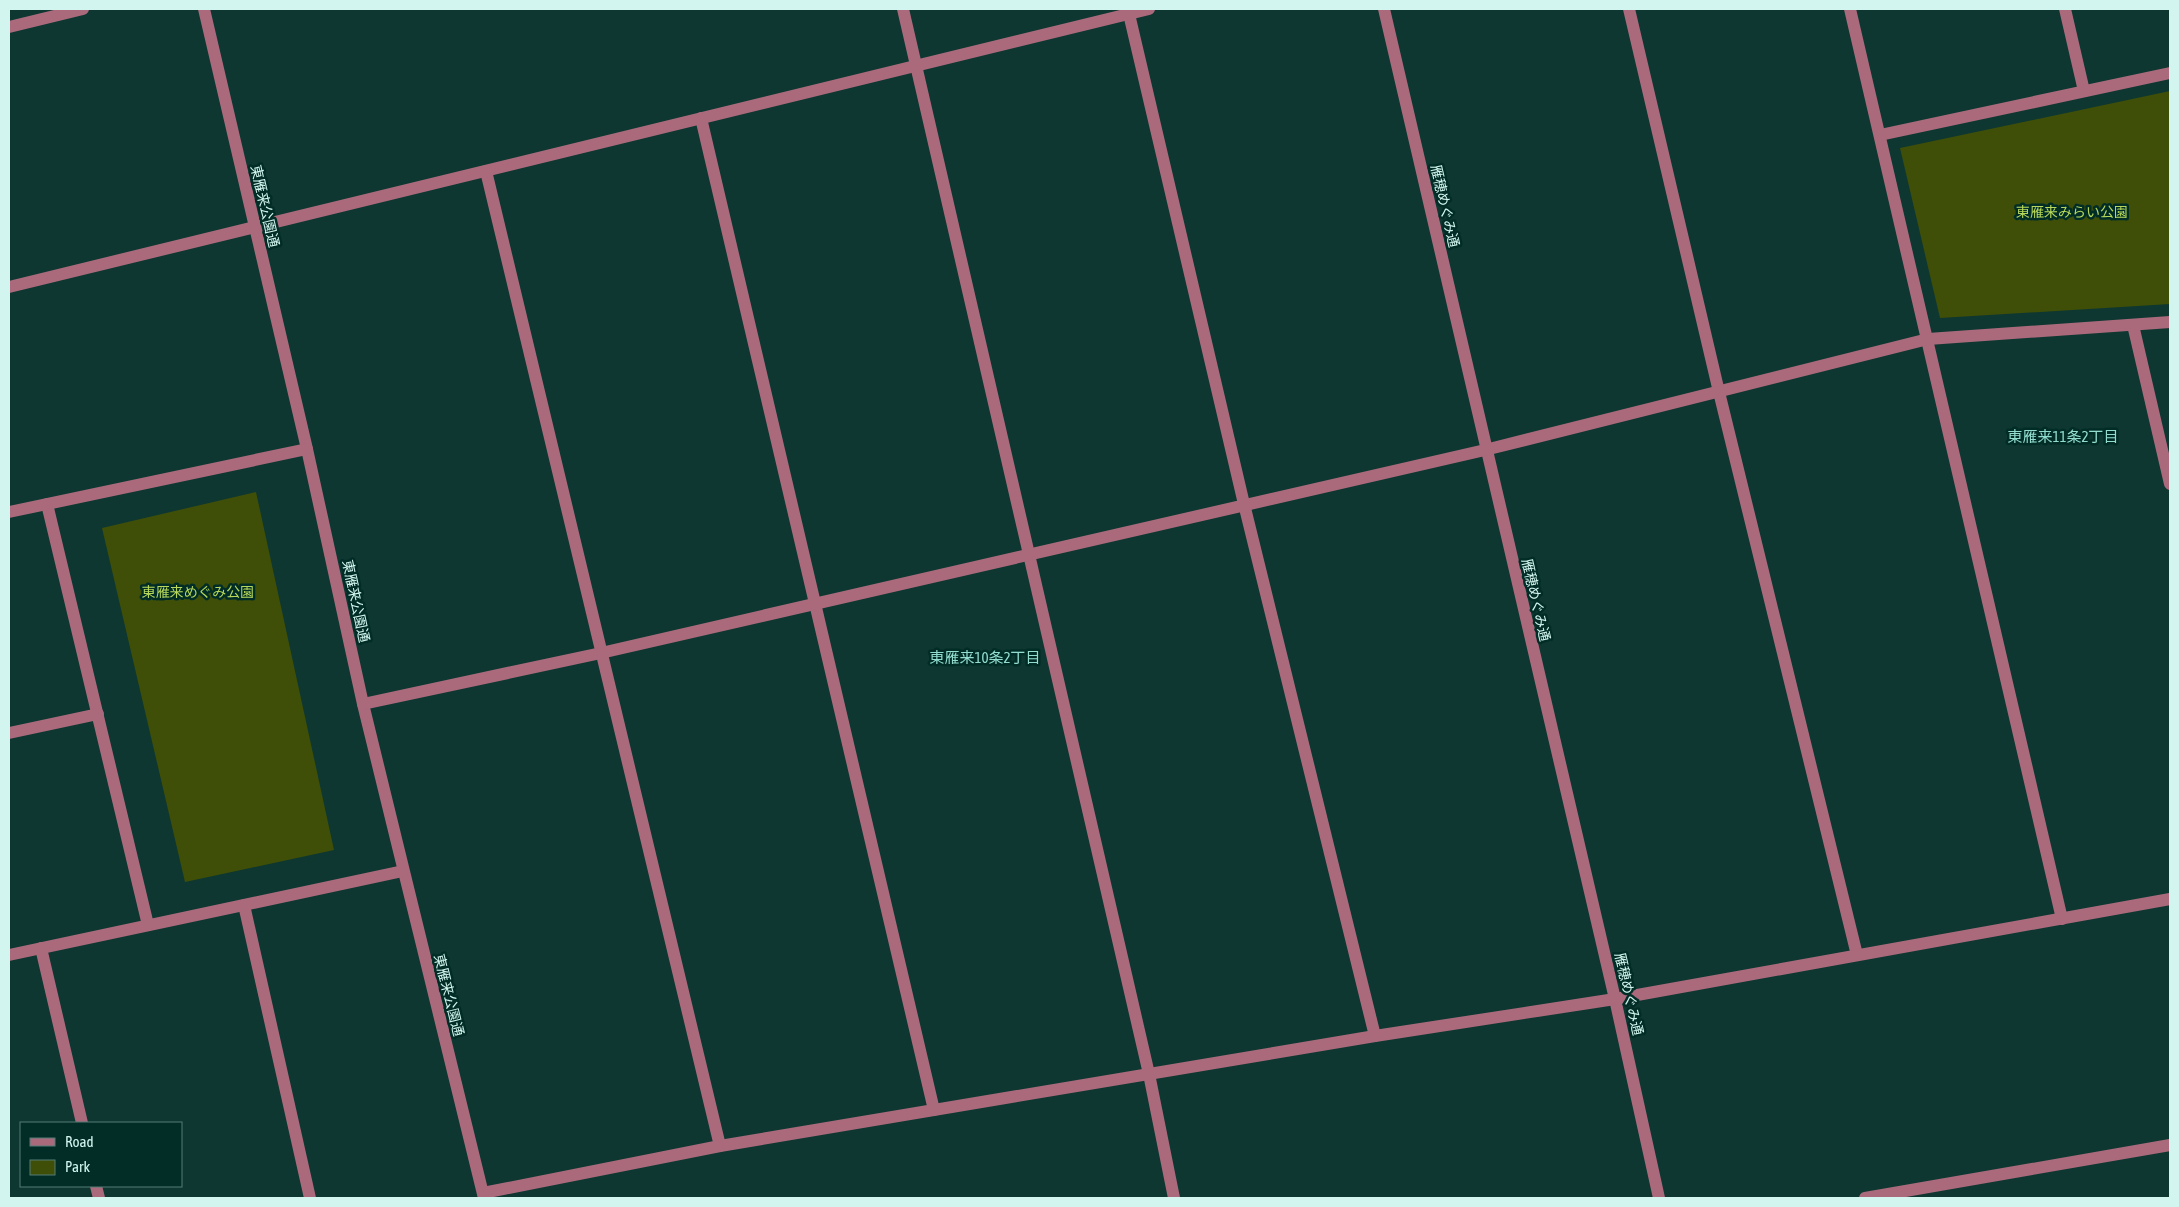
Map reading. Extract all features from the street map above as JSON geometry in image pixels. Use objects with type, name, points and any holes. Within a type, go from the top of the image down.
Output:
[{"type":"street","points":[[9,27],[83,9]]},
{"type":"street","name":"東雁来公園通","points":[[204,9],[307,449],[363,704],[483,1195]]},
{"type":"street","points":[[903,9],[1149,1074],[1174,1198]]},
{"type":"street","points":[[9,287],[1149,9]]},
{"type":"street","name":"雁穂めぐみ通","points":[[1384,9],[1485,450],[1615,998],[1659,1198]]},
{"type":"street","points":[[1629,9],[1719,392],[1857,955]]},
{"type":"street","points":[[1850,9],[2062,918]]},
{"type":"street","points":[[2065,9],[2084,91]]},
{"type":"street","points":[[1129,14],[1244,504],[1375,1036]]},
{"type":"street","points":[[1880,135],[2170,73]]},
{"type":"street","points":[[701,118],[934,1110]]},
{"type":"street","points":[[486,171],[720,1146]]},
{"type":"street","points":[[363,704],[601,653],[1485,450],[1928,339],[2170,322]]},
{"type":"street","points":[[2133,325],[2170,484]]},
{"type":"street","points":[[9,512],[307,449]]},
{"type":"street","points":[[47,504],[148,926]]},
{"type":"street","points":[[9,733],[98,714]]},
{"type":"street","points":[[9,955],[403,871]]},
{"type":"street","points":[[483,1195],[720,1146],[1375,1036],[1615,998],[2170,899]]},
{"type":"street","points":[[244,905],[310,1198]]},
{"type":"street","points":[[42,948],[82,1122]]},
{"type":"street","points":[[1865,1198],[2170,1145]]},
{"type":"green space","name":"東雁来みらい公園","points":[[2170,91],[2170,304],[1940,318],[1900,148]]},
{"type":"green space","name":"東雁来めぐみ公園","points":[[256,492],[334,850],[185,882],[102,528]]},
{"type":"district","name":"東雁来11条2丁目","points":[[2063,437]]},
{"type":"district","name":"東雁来10条2丁目","points":[[985,658]]}]
